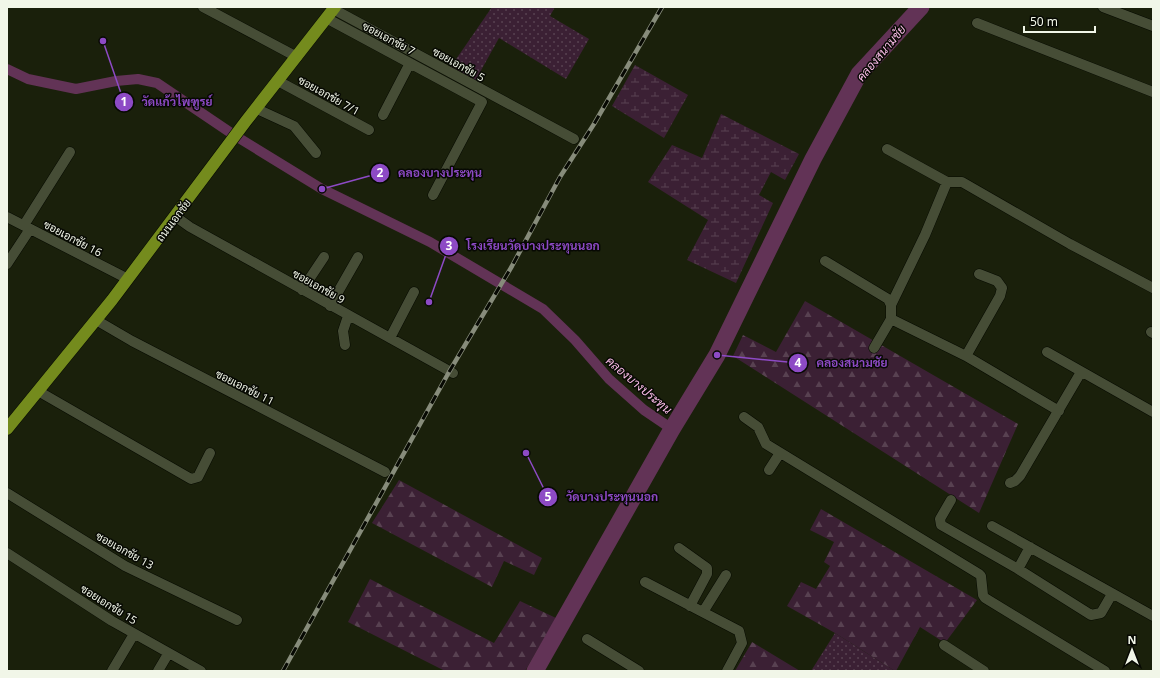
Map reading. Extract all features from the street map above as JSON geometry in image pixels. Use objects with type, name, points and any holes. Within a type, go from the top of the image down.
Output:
[{"type":"main road","name":"ถนนเอกชัย","points":[[7,429],[128,279],[176,217],[246,121],[257,109],[332,11]]},
{"type":"street","points":[[204,7],[297,56]]},
{"type":"street","points":[[1103,7],[1153,26]]},
{"type":"street","name":"ซอยเอกชัย 7","points":[[332,11],[410,63],[482,102],[433,195]]},
{"type":"street","name":"ซอยเอกชัย 5","points":[[332,11],[574,138]]},
{"type":"street","points":[[977,23],[1153,92]]},
{"type":"street","points":[[383,115],[410,63]]},
{"type":"street","name":"ซอยเอกชัย 7/1","points":[[278,81],[369,130]]},
{"type":"street","points":[[257,109],[294,126],[316,154]]},
{"type":"street","points":[[887,149],[948,182],[962,182],[1070,244],[1153,288]]},
{"type":"street","points":[[7,264],[70,152]]},
{"type":"street","points":[[874,348],[891,319],[891,305],[925,236],[948,182]]},
{"type":"street","name":"ซอยเอกชัย 16","points":[[7,217],[128,279]]},
{"type":"street","name":"ซอยเอกชัย 9","points":[[176,217],[190,227],[452,373]]},
{"type":"street","points":[[302,290],[324,257]]},
{"type":"street","points":[[330,306],[358,258]]},
{"type":"street","points":[[825,261],[888,299],[891,305]]},
{"type":"street","points":[[966,356],[1000,296],[1002,288],[997,281],[979,274]]},
{"type":"street","points":[[390,338],[414,292]]},
{"type":"street","points":[[345,345],[343,331],[348,316]]},
{"type":"street","points":[[891,319],[966,356],[1060,411]]},
{"type":"street","name":"ซอยเอกชัย 11","points":[[96,320],[132,341],[385,472]]},
{"type":"street","points":[[1048,352],[1153,412]]},
{"type":"street","points":[[1010,483],[1015,481],[1020,476],[1060,411],[1081,372]]},
{"type":"street","points":[[38,391],[191,479],[198,477],[210,453]]},
{"type":"street","points":[[744,417],[758,427],[766,444],[982,576],[983,595],[985,598],[1105,671]]},
{"type":"street","points":[[769,470],[780,453]]},
{"type":"street","name":"ซอยเอกชัย 13","points":[[7,493],[125,566],[237,620]]},
{"type":"street","points":[[951,500],[940,519],[941,525],[1018,569],[1092,615],[1101,613],[1112,594]]},
{"type":"street","points":[[992,526],[1153,616]]},
{"type":"street","points":[[1018,569],[1030,547]]},
{"type":"street","points":[[679,548],[707,568],[708,574],[690,606]]},
{"type":"street","name":"ซอยเอกชัย 15","points":[[7,553],[134,634],[201,671]]},
{"type":"street","points":[[703,612],[726,575]]},
{"type":"street","points":[[645,582],[739,631],[742,637],[742,643],[727,671]]},
{"type":"street","points":[[112,671],[134,634]]},
{"type":"street","points":[[587,639],[639,671]]},
{"type":"street","points":[[944,645],[984,671]]},
{"type":"street","points":[[158,671],[168,654]]},
{"type":"green space","points":[[492,7],[555,7],[550,16],[589,39],[566,79],[499,38],[474,83],[450,68]]},
{"type":"green space","points":[[635,65],[688,95],[664,138],[612,106]]},
{"type":"green space","points":[[721,114],[799,154],[785,180],[771,172],[759,195],[773,203],[736,283],[687,260],[708,220],[648,182],[672,145],[702,158]]},
{"type":"green space","points":[[805,301],[1018,424],[979,513],[733,356],[743,335],[776,352]]},
{"type":"green space","points":[[399,480],[542,558],[534,575],[504,561],[492,587],[372,523]]},
{"type":"green space","points":[[821,509],[977,600],[945,643],[920,627],[895,671],[835,633],[787,606],[801,582],[816,589],[830,566],[824,562],[834,542],[810,530]]},
{"type":"green space","points":[[370,579],[494,643],[520,601],[556,618],[525,671],[445,671],[348,622]]},
{"type":"green space","points":[[835,633],[895,671],[811,671]]},
{"type":"green space","points":[[752,642],[800,671],[735,671]]},
{"type":"waterway","name":"คลองสนามชัย","points":[[535,671],[672,429],[717,355],[813,159],[859,74],[921,7]]},
{"type":"waterway","name":"คลองบางประทุน","points":[[7,69],[28,79],[76,89],[116,81],[138,79],[157,83],[234,135],[322,189],[430,242],[543,309],[575,340],[609,379],[644,410],[672,429]]},
{"type":"railway","points":[[283,671],[449,372],[512,266],[560,177],[594,124],[662,7]]},
{"type":"place","name":"วัดแก้วไพฑูรย์","points":[[103,41]]},
{"type":"place","name":"คลองบางประทุน","points":[[322,189]]},
{"type":"place","name":"โรงเรียนวัดบางประทุนนอก","points":[[429,302]]},
{"type":"place","name":"คลองสนามชัย","points":[[717,355]]},
{"type":"place","name":"วัดบางประทุนนอก","points":[[526,453]]}]
